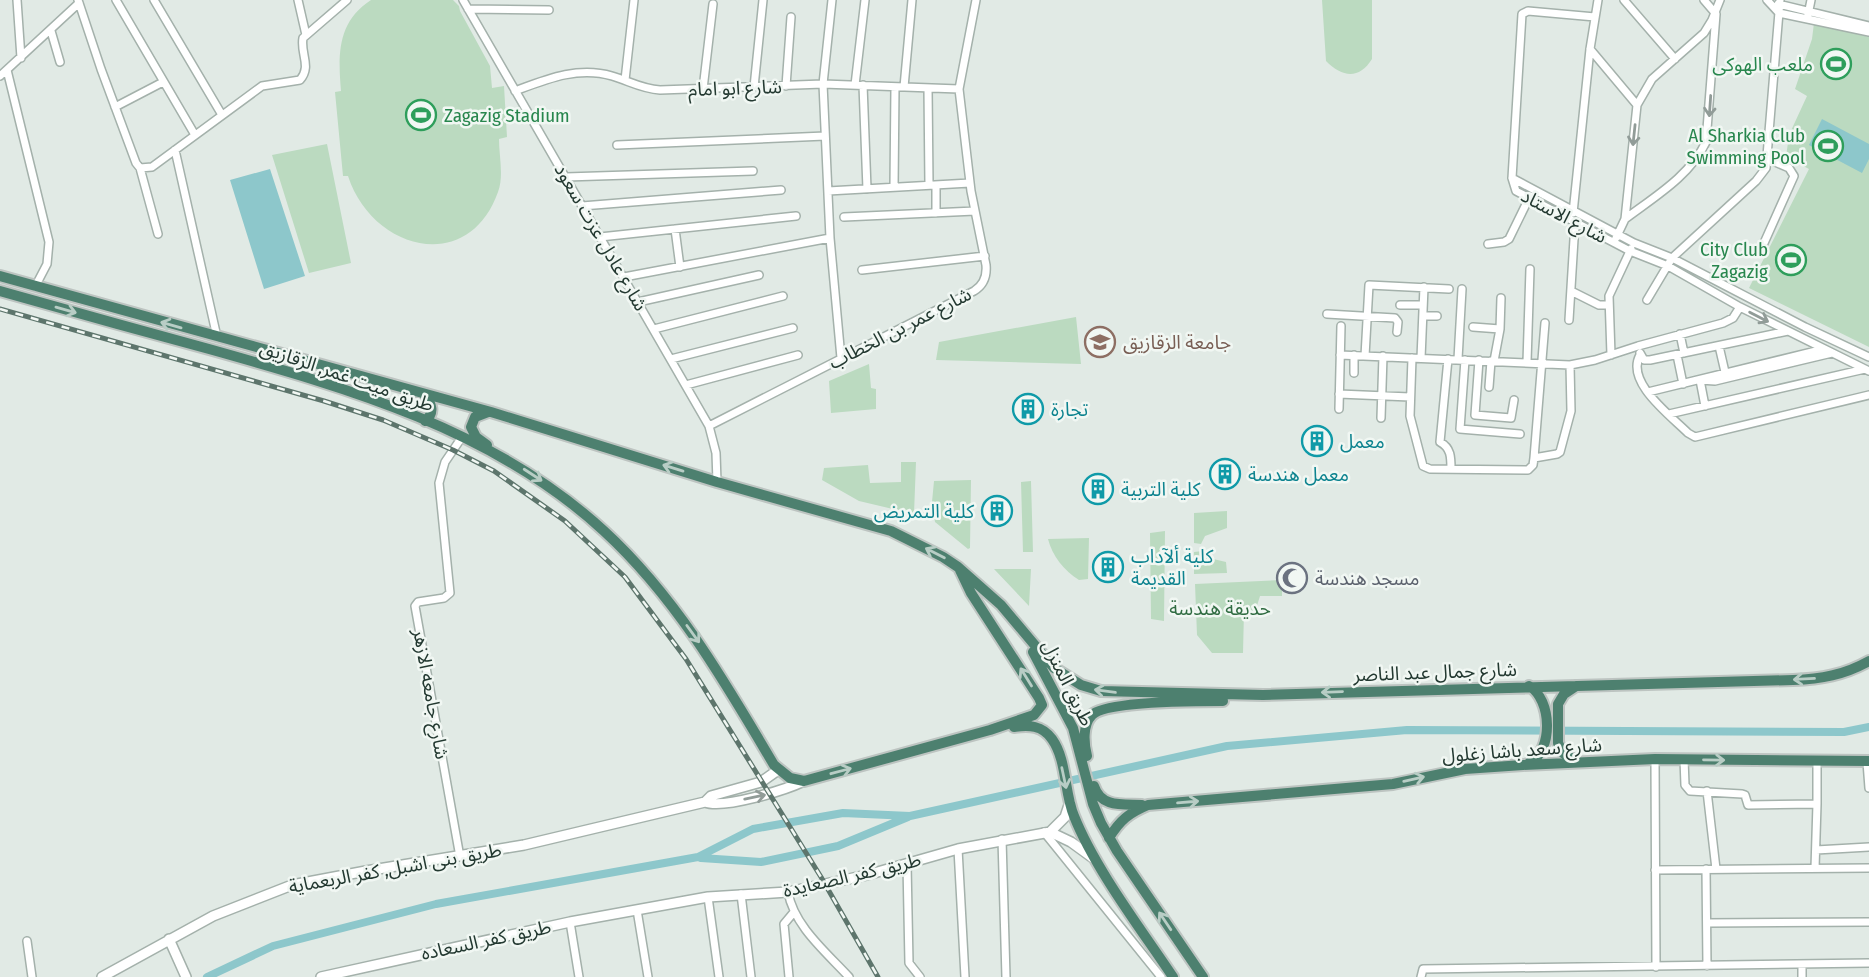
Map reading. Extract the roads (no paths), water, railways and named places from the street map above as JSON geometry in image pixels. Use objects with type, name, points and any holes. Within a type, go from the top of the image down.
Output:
[{"type":"highway","name":"طريق ميت غمر, الزقازيق","points":[[0,276],[425,396],[491,412],[717,482],[891,531],[958,567],[988,592],[1022,631]]},
{"type":"highway","name":"طريق ميت غمر, الزقازيق","points":[[0,291],[263,365],[379,402],[502,456],[576,507],[606,532],[642,571],[710,658],[778,770]]},
{"type":"highway","points":[[425,396],[432,412],[425,421]]},
{"type":"highway","points":[[491,412],[475,417],[471,427],[476,437],[502,456]]},
{"type":"highway","points":[[778,770],[790,779],[804,781],[990,730],[1034,715],[1042,705],[971,593],[958,567]]},
{"type":"highway","name":"شارع جمال عبد الناصر","points":[[1022,631],[1054,668],[1072,680],[1091,688],[1114,692],[1237,694],[1815,679],[1843,673],[1869,661]]},
{"type":"highway","name":"طريق المنزل","points":[[1022,631],[1068,716],[1083,750],[1094,795]]},
{"type":"highway","points":[[1577,762],[1563,753],[1558,743],[1558,704],[1568,690],[1578,684]]},
{"type":"highway","points":[[1523,765],[1540,756],[1546,744],[1545,704],[1538,692],[1529,686]]},
{"type":"highway","points":[[1083,750],[1087,724],[1091,715],[1099,710],[1132,705],[1222,701],[1237,694]]},
{"type":"highway","points":[[990,730],[1037,726],[1052,739],[1059,755],[1073,816],[1099,863],[1173,977]]},
{"type":"highway","name":"شارع سعد باشا زغلول","points":[[1109,838],[1118,823],[1129,813],[1149,805],[1393,784],[1465,768],[1655,759],[1868,761]]},
{"type":"highway","points":[[1094,795],[1110,803],[1149,805]]},
{"type":"highway","points":[[1094,795],[1096,812],[1109,838],[1200,975]]},
{"type":"street","points":[[17,0],[21,58]]},
{"type":"street","points":[[116,0],[195,135]]},
{"type":"street","points":[[154,0],[222,115]]},
{"type":"street","points":[[298,0],[306,35]]},
{"type":"street","points":[[141,169],[152,167],[262,86],[300,80],[306,68],[302,44],[306,35],[347,0]]},
{"type":"street","name":"شارع عادل عزت سعود","points":[[463,0],[709,426],[716,453],[717,482]]},
{"type":"street","points":[[625,80],[634,0]]},
{"type":"street","points":[[754,87],[763,0]]},
{"type":"street","points":[[832,0],[822,84],[830,239],[841,358]]},
{"type":"street","points":[[864,0],[859,85],[867,189]]},
{"type":"street","points":[[904,87],[912,0]]},
{"type":"street","name":"شارع عمر بن الخطاب","points":[[709,426],[979,289],[986,276],[985,257],[970,183],[960,89],[976,0]]},
{"type":"street","points":[[1569,320],[1574,211],[1590,49],[1598,0]]},
{"type":"street","points":[[1623,0],[1675,59]]},
{"type":"street","points":[[1704,0],[1716,14]]},
{"type":"street","points":[[1625,219],[1678,178],[1701,153],[1706,142],[1716,14],[1720,0]]},
{"type":"street","points":[[1768,0],[1808,15],[1868,28],[1869,15]]},
{"type":"street","points":[[1808,15],[1811,0]]},
{"type":"street","points":[[0,76],[80,1],[115,107],[136,163],[141,169],[158,234]]},
{"type":"street","points":[[703,89],[713,4]]},
{"type":"street","points":[[1647,300],[1672,258],[1756,181],[1766,168],[1780,6]]},
{"type":"street","points":[[468,9],[549,10]]},
{"type":"street","points":[[1512,178],[1522,14],[1528,11],[1595,17]]},
{"type":"street","points":[[1614,243],[1625,219],[1637,105],[1652,79],[1704,33],[1716,14]]},
{"type":"street","points":[[786,86],[791,17]]},
{"type":"street","points":[[51,31],[60,62]]},
{"type":"street","points":[[1590,49],[1637,105]]},
{"type":"street","points":[[7,70],[49,242],[47,264],[35,287]]},
{"type":"street","name":"شارع ابو امام","points":[[515,91],[570,73],[598,73],[651,89],[822,84],[960,89]]},
{"type":"street","points":[[115,107],[163,82]]},
{"type":"street","points":[[894,187],[895,86]]},
{"type":"street","points":[[928,88],[932,185],[936,213]]},
{"type":"street","points":[[617,145],[825,136]]},
{"type":"street","points":[[175,150],[217,338]]},
{"type":"street","points":[[1760,252],[1794,180],[1794,173],[1789,168],[1768,159]]},
{"type":"street","points":[[566,177],[753,171]]},
{"type":"street","name":"شارع الاستاد","points":[[1512,178],[1634,243],[1672,258],[1869,357]]},
{"type":"street","name":"شارع الاستاد","points":[[1512,178],[1516,191],[1529,199],[1867,370]]},
{"type":"street","points":[[828,191],[970,183]]},
{"type":"street","points":[[582,206],[781,190]]},
{"type":"street","points":[[1488,244],[1508,239],[1534,190]]},
{"type":"street","points":[[844,217],[975,211]]},
{"type":"street","points":[[600,237],[796,216]]},
{"type":"street","points":[[675,229],[680,267]]},
{"type":"street","points":[[624,277],[830,239]]},
{"type":"street","points":[[1611,355],[1608,305],[1611,292],[1634,243]]},
{"type":"street","points":[[862,270],[985,257]]},
{"type":"street","points":[[1527,362],[1530,269]]},
{"type":"street","points":[[638,302],[759,275]]},
{"type":"street","points":[[1365,356],[1369,285],[1449,289]]},
{"type":"street","points":[[1421,358],[1424,287]]},
{"type":"street","points":[[1462,289],[1460,428],[1520,434]]},
{"type":"street","points":[[1571,291],[1599,305],[1608,305]]},
{"type":"street","points":[[654,329],[783,296]]},
{"type":"street","points":[[1489,387],[1500,329],[1501,298]]},
{"type":"street","points":[[1401,305],[1423,305]]},
{"type":"street","points":[[1340,355],[1570,365],[1727,322],[1740,307]]},
{"type":"street","points":[[1327,314],[1396,319],[1397,332]]},
{"type":"street","points":[[1423,316],[1437,316]]},
{"type":"street","points":[[1412,358],[1410,420],[1420,461],[1428,469],[1528,470],[1532,467],[1534,457],[1545,323]]},
{"type":"street","points":[[1339,409],[1341,326]]},
{"type":"street","points":[[1473,327],[1500,329]]},
{"type":"street","points":[[1800,337],[1805,327]]},
{"type":"street","points":[[671,359],[793,328]]},
{"type":"street","points":[[1640,355],[1647,361],[1788,331]]},
{"type":"street","points":[[1680,334],[1683,384]]},
{"type":"street","points":[[1638,346],[1640,355],[1636,368],[1640,382],[1688,433],[1698,437],[1869,395]]},
{"type":"street","points":[[1719,346],[1725,372]]},
{"type":"street","points":[[1648,392],[1824,349]]},
{"type":"street","points":[[1700,380],[1715,381],[1833,353]]},
{"type":"street","points":[[686,384],[799,355]]},
{"type":"street","points":[[1354,355],[1354,373]]},
{"type":"street","points":[[1381,418],[1383,356]]},
{"type":"street","points":[[1448,359],[1440,442],[1446,444],[1451,454],[1451,470]]},
{"type":"street","points":[[1479,360],[1475,415],[1512,418],[1514,400]]},
{"type":"street","points":[[1534,457],[1560,452],[1571,411],[1570,365]]},
{"type":"street","points":[[1669,414],[1867,370]]},
{"type":"street","points":[[1700,380],[1704,406]]},
{"type":"street","points":[[1339,394],[1410,397]]},
{"type":"street","name":"شارع جامعه الازهر","points":[[460,857],[415,604],[447,597],[450,593],[439,482],[445,462],[462,438]]},
{"type":"street","points":[[1655,759],[1656,967]]},
{"type":"street","points":[[1684,759],[1687,789],[1692,792],[1742,794],[1745,795],[1748,805],[1817,804]]},
{"type":"street","points":[[1868,761],[1869,789]]},
{"type":"street","points":[[1815,869],[1817,762]]},
{"type":"street","points":[[705,802],[711,796],[761,782],[778,770]]},
{"type":"street","points":[[705,802],[723,804],[769,794],[804,781]]},
{"type":"street","points":[[1707,791],[1716,869]]},
{"type":"street","name":"طريق بنى اشبل, كفر الربعماية","points":[[102,977],[169,939],[234,907],[292,885],[562,837],[705,802]]},
{"type":"street","points":[[1047,832],[1065,817],[1070,802]]},
{"type":"street","points":[[1047,832],[1071,842],[1099,863]]},
{"type":"street","points":[[1047,832],[1161,977]]},
{"type":"street","name":"طريق كفر الصعايدة","points":[[570,922],[708,897],[788,892],[857,878],[958,849],[1047,832]]},
{"type":"street","points":[[1002,839],[1006,977]]},
{"type":"street","points":[[1816,850],[1869,847]]},
{"type":"street","points":[[958,849],[965,977]]},
{"type":"street","points":[[907,864],[909,963],[920,977]]},
{"type":"street","points":[[1655,870],[1869,868]]},
{"type":"street","points":[[1706,869],[1707,966]]},
{"type":"street","points":[[788,892],[798,920],[849,977]]},
{"type":"street","points":[[741,894],[751,977]]},
{"type":"street","points":[[708,897],[719,977]]},
{"type":"street","points":[[637,910],[648,977]]},
{"type":"street","points":[[789,977],[784,924],[794,912]]},
{"type":"street","points":[[570,922],[579,977]]},
{"type":"street","name":"طريق كفر السعاده","points":[[321,977],[570,922]]},
{"type":"street","points":[[1707,922],[1869,922]]},
{"type":"street","points":[[169,939],[186,977]]},
{"type":"street","points":[[27,941],[32,977]]},
{"type":"street","points":[[1421,977],[1423,970],[1444,973],[1513,973],[1547,968],[1869,963]]},
{"type":"street","points":[[1802,965],[1802,977]]},
{"type":"street","points":[[1754,966],[1754,977]]},
{"type":"street","points":[[1547,968],[1548,977]]},
{"type":"water","points":[[1822,119],[1869,144],[1869,159],[1862,173],[1809,145]]},
{"type":"water","points":[[270,169],[305,276],[264,289],[230,180]]},
{"type":"waterway","points":[[207,977],[273,946],[436,904],[698,857],[753,829],[843,813],[910,816],[1227,746],[1407,730],[1844,732],[1869,727]]},
{"type":"waterway","points":[[701,858],[761,862],[838,846],[908,817]]},
{"type":"railway","points":[[0,309],[383,420],[494,471],[565,521],[625,577],[686,659],[821,877],[878,977]]},
{"type":"place","name":"ملعب الهوكى","points":[[1836,64]]},
{"type":"place","name":"Zagazig Stadium","points":[[421,115]]},
{"type":"place","name":"Al Sharkia Club Swimming Pool","points":[[1828,146]]},
{"type":"place","name":"City Club Zagazig","points":[[1791,260]]},
{"type":"place","name":"جامعة الزقازيق","points":[[1100,342]]},
{"type":"place","name":"تجارة","points":[[1028,409]]},
{"type":"place","name":"معمل","points":[[1317,441]]},
{"type":"place","name":"معمل هندسة","points":[[1225,474]]},
{"type":"place","name":"كلية التربية","points":[[1098,489]]},
{"type":"place","name":"كلية التمريض","points":[[997,511]]},
{"type":"place","name":"كلية ألآداب القديمة","points":[[1108,567]]},
{"type":"place","name":"مسجد هندسة","points":[[1292,578]]},
{"type":"park label","name":"حديقة هندسة","points":[[1220,608]]}]
